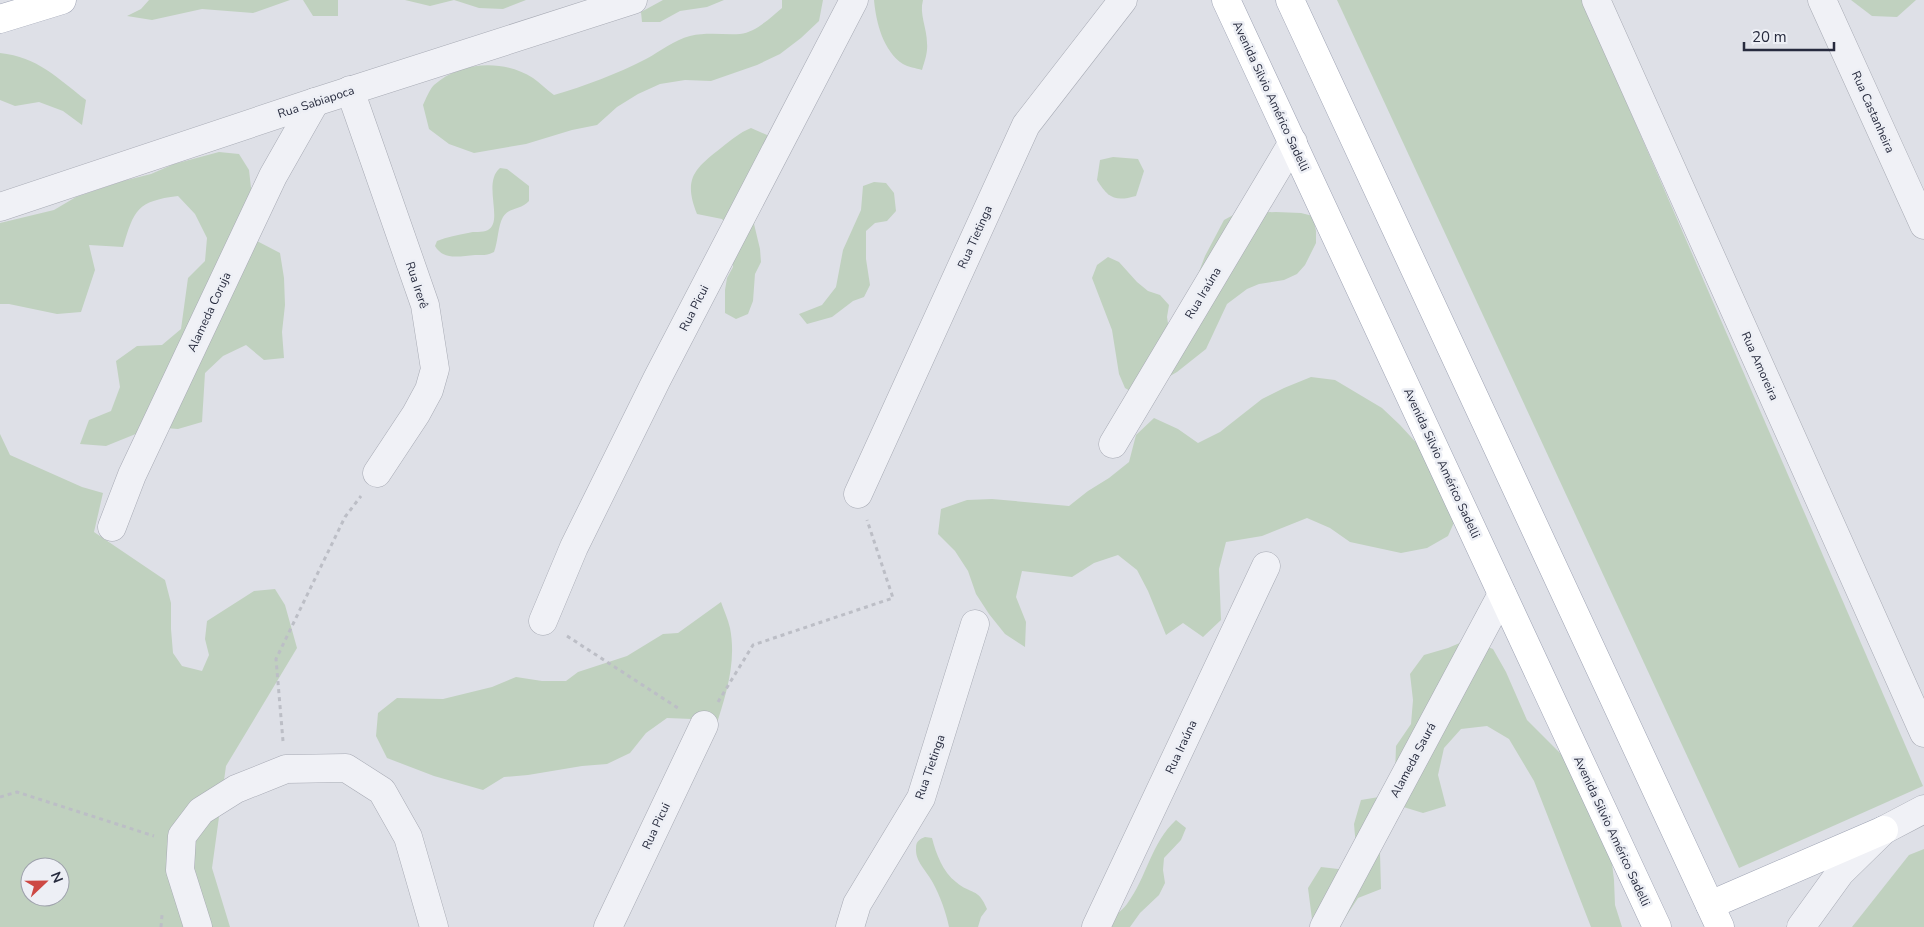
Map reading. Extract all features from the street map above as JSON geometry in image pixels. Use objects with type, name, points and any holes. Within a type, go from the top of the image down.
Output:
[{"type":"main road","points":[[0,19],[62,0]]},
{"type":"main road","name":"Avenida Silvio Américo Sadelli","points":[[1226,0],[1657,927]]},
{"type":"main road","points":[[1290,0],[1715,916],[1884,830]]},
{"type":"street","name":"Rua Sabiapoca","points":[[0,207],[350,90],[633,0]]},
{"type":"street","name":"Rua Picui","points":[[543,621],[574,547],[649,396],[854,0]]},
{"type":"street","name":"Rua Tietinga","points":[[858,494],[1026,125],[1123,0]]},
{"type":"street","name":"Rua Amoreira","points":[[1596,0],[1924,733]]},
{"type":"street","name":"Rua Castanheira","points":[[1822,0],[1924,225]]},
{"type":"street","name":"Rua Irerê","points":[[350,90],[425,305],[435,369],[429,390],[416,414],[377,473]]},
{"type":"street","name":"Alameda Coruja","points":[[112,527],[132,475],[273,176],[316,102]]},
{"type":"street","name":"Rua Iraúna","points":[[1113,444],[1292,142]]},
{"type":"street","name":"Rua Iraúna","points":[[1096,927],[1266,566]]},
{"type":"street","name":"Alameda Saurá","points":[[1324,927],[1502,594]]},
{"type":"street","name":"Rua Tietinga","points":[[850,927],[857,904],[921,798],[975,624]]},
{"type":"street","name":"Rua Picui","points":[[608,927],[704,725]]},
{"type":"street","points":[[198,927],[180,870],[182,836],[201,812],[236,789],[286,769],[346,768],[382,791],[408,836],[434,927]]},
{"type":"street","points":[[1800,927],[1840,873],[1884,830],[1924,809]]},
{"type":"path","points":[[286,769],[276,659],[346,517],[377,473]]},
{"type":"path","points":[[543,621],[704,725],[753,645],[893,598],[858,494]]},
{"type":"path","points":[[0,797],[17,792],[161,838]]},
{"type":"path","points":[[161,927],[163,908]]},
{"type":"green space","points":[[149,0],[290,0],[253,13],[202,9],[152,20],[127,16],[141,9]]},
{"type":"green space","points":[[303,0],[338,0],[338,16],[313,16]]},
{"type":"green space","points":[[405,0],[454,0],[430,6]]},
{"type":"green space","points":[[454,0],[526,0],[503,9],[479,8]]},
{"type":"green space","points":[[663,0],[724,0],[707,7],[680,11],[660,22],[642,22],[641,12]]},
{"type":"green space","points":[[782,0],[823,0],[819,21],[780,54],[757,65],[711,81],[685,80],[660,84],[638,94],[617,107],[597,125],[572,130],[526,144],[474,153],[449,144],[429,129],[423,105],[434,85],[457,71],[482,65],[509,68],[533,78],[554,95],[624,70],[673,43],[690,36],[746,33],[762,24],[782,8]]},
{"type":"green space","points":[[874,0],[923,0],[922,11],[927,46],[922,70],[903,64],[890,52],[879,26]]},
{"type":"green space","points":[[1337,0],[1582,0],[1923,786],[1739,868]]},
{"type":"green space","points":[[1851,0],[1916,0],[1897,17],[1872,16]]},
{"type":"green space","points":[[0,53],[13,55],[36,64],[86,100],[82,125],[63,111],[39,102],[15,106],[0,100]]},
{"type":"green space","points":[[751,128],[767,135],[772,146],[754,224],[761,262],[755,274],[753,301],[748,314],[736,319],[725,313],[727,278],[733,267],[730,228],[722,219],[697,214],[691,192],[691,183],[704,162],[735,137]]},
{"type":"green space","points":[[219,152],[239,154],[249,170],[257,241],[280,253],[284,278],[285,305],[282,332],[284,358],[264,360],[246,345],[223,356],[205,373],[202,422],[178,429],[153,427],[106,446],[80,444],[89,420],[111,411],[120,387],[116,361],[137,346],[162,345],[181,329],[188,278],[205,261],[207,238],[195,214],[178,196],[164,198],[145,205],[134,216],[123,247],[89,245],[95,270],[81,312],[57,314],[9,304],[0,304],[0,223],[54,210],[76,197],[123,181],[151,174],[174,164]]},
{"type":"green space","points":[[1113,157],[1138,159],[1144,171],[1136,196],[1123,199],[1113,197],[1105,191],[1097,180],[1100,160]]},
{"type":"green space","points":[[500,168],[507,169],[529,186],[529,201],[508,212],[503,217],[494,252],[484,255],[458,257],[443,254],[435,246],[437,241],[470,232],[486,231],[492,225],[494,219],[493,183],[495,175]]},
{"type":"green space","points":[[874,182],[886,183],[894,193],[896,211],[887,221],[875,223],[866,231],[866,259],[870,285],[864,297],[853,301],[832,317],[807,324],[799,314],[822,305],[836,287],[843,250],[861,210],[863,186]]},
{"type":"green space","points":[[1237,213],[1301,213],[1313,216],[1316,243],[1305,265],[1297,274],[1284,280],[1259,284],[1247,289],[1227,304],[1206,349],[1177,372],[1137,395],[1125,388],[1119,374],[1112,330],[1092,278],[1097,265],[1108,257],[1119,262],[1148,291],[1160,295],[1169,305],[1167,317],[1169,330],[1198,291],[1197,277],[1205,256],[1224,220]]},
{"type":"green space","points":[[1311,377],[1335,380],[1382,408],[1422,449],[1456,518],[1448,536],[1427,548],[1401,553],[1350,542],[1330,528],[1307,518],[1262,536],[1226,542],[1219,569],[1221,620],[1203,637],[1183,623],[1166,635],[1137,570],[1118,555],[1094,563],[1072,577],[1022,571],[1016,597],[1026,622],[1025,647],[1005,634],[989,614],[976,594],[968,571],[955,551],[938,534],[941,509],[967,500],[992,499],[1069,506],[1129,462],[1136,435],[1154,418],[1178,429],[1198,443],[1220,432],[1262,399]]},
{"type":"green space","points":[[0,434],[10,455],[82,487],[103,493],[94,532],[165,580],[171,603],[173,653],[182,666],[202,671],[209,655],[205,639],[207,621],[254,591],[275,589],[285,605],[297,648],[226,766],[212,868],[230,927],[0,927]]},
{"type":"green space","points":[[721,602],[730,628],[732,654],[729,680],[715,730],[692,719],[667,718],[646,733],[630,753],[607,764],[504,777],[483,790],[434,776],[387,758],[376,736],[378,713],[397,698],[443,699],[492,687],[516,677],[542,681],[566,681],[578,672],[627,656],[663,634],[678,633]]},
{"type":"green space","points":[[1469,639],[1493,649],[1506,672],[1527,720],[1564,757],[1611,855],[1615,905],[1622,927],[1591,927],[1534,781],[1509,739],[1487,726],[1461,729],[1444,748],[1438,775],[1446,806],[1423,813],[1397,805],[1384,826],[1380,853],[1381,889],[1358,898],[1339,927],[1313,927],[1308,888],[1321,867],[1347,870],[1356,847],[1354,824],[1361,800],[1385,796],[1395,775],[1396,746],[1411,724],[1413,700],[1410,674],[1424,655]]},
{"type":"green space","points":[[1176,820],[1186,828],[1181,840],[1164,858],[1165,883],[1159,895],[1140,913],[1130,927],[1107,927],[1134,894],[1161,839]]},
{"type":"green space","points":[[925,837],[932,838],[941,862],[951,878],[961,886],[977,894],[984,902],[987,909],[981,917],[978,927],[949,927],[938,893],[917,858],[917,844]]},
{"type":"green space","points":[[1924,849],[1924,927],[1852,927],[1909,855]]}]
